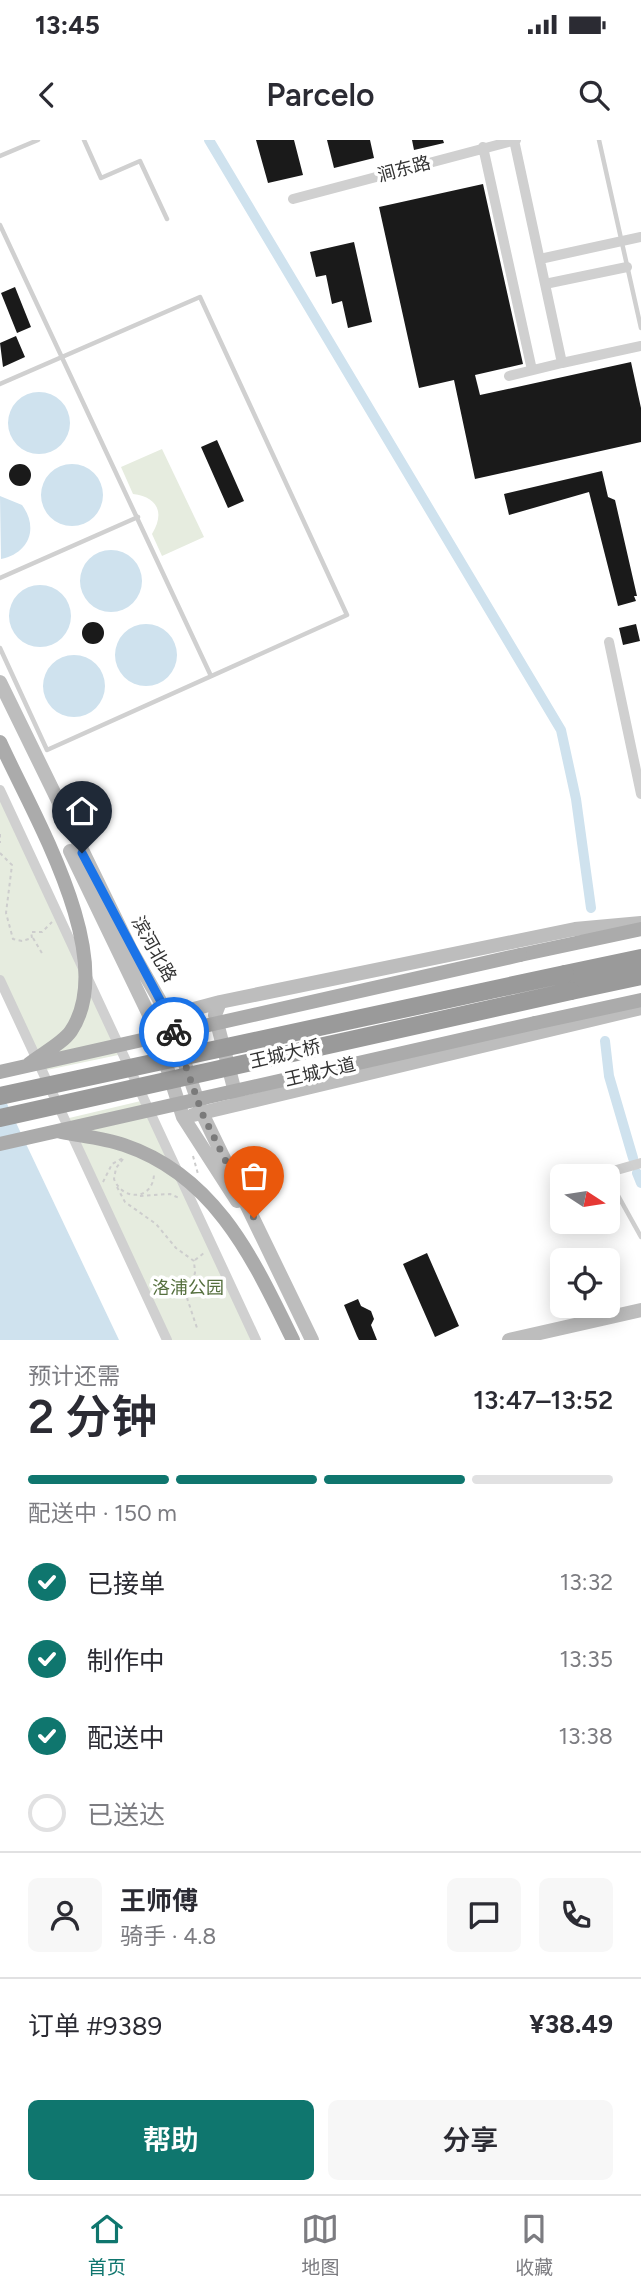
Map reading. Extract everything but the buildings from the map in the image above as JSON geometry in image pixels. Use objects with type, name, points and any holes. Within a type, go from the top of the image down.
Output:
[{"type":"highway","points":[[568,982],[641,958]]},
{"type":"highway","points":[[568,982],[641,978]]},
{"type":"highway","name":"王城大桥","points":[[0,1096],[568,982]]},
{"type":"highway","name":"王城大桥","points":[[0,1118],[568,982]]},
{"type":"main road","name":"滨河北路","points":[[0,682],[124,937],[168,1015],[202,1113],[312,1340]]},
{"type":"main road","name":"滨河北路","points":[[0,704],[152,1021],[183,1117],[207,1157],[264,1239]]},
{"type":"main road","points":[[0,742],[66,888],[85,942],[86,992],[70,1032],[25,1067]]},
{"type":"main road","points":[[152,1021],[220,1002],[575,929],[641,923]]},
{"type":"main road","points":[[0,1072],[641,929]]},
{"type":"main road","name":"王城大道","points":[[0,1144],[641,1000]]},
{"type":"main road","points":[[220,1002],[215,1015],[236,1096],[243,1104]]},
{"type":"main road","points":[[183,1117],[641,1008]]},
{"type":"main road","points":[[56,1132],[123,1144],[173,1167],[214,1206],[248,1250],[293,1340]]},
{"type":"main road","points":[[509,1340],[641,1310]]},
{"type":"main road","points":[[545,1340],[641,1318]]},
{"type":"street","points":[[515,140],[562,363]]},
{"type":"street","name":"涧东路","points":[[293,199],[515,140]]},
{"type":"street","points":[[484,147],[532,370]]},
{"type":"street","points":[[540,259],[641,237]]},
{"type":"street","points":[[545,284],[627,267]]},
{"type":"street","points":[[509,376],[641,346]]},
{"type":"street","points":[[609,642],[641,794]]},
{"type":"street","points":[[0,790],[256,1340]]},
{"type":"street","points":[[0,980],[167,1340]]},
{"type":"street","points":[[620,1169],[641,1163]]},
{"type":"lane","points":[[0,156],[38,140]]},
{"type":"lane","points":[[84,140],[101,178],[140,161],[167,219]]},
{"type":"lane","points":[[599,140],[641,328]]},
{"type":"lane","points":[[0,225],[211,676]]},
{"type":"lane","points":[[0,384],[200,297],[347,615],[47,750],[0,648]]},
{"type":"lane","points":[[0,578],[138,517]]},
{"type":"lane","points":[[620,1199],[641,1237]]},
{"type":"path","points":[[0,834],[0,843]]},
{"type":"path","points":[[0,853],[12,865],[6,913],[9,933],[13,939],[22,941],[32,938]]},
{"type":"path","points":[[44,956],[31,932],[42,932],[46,924],[60,919]]},
{"type":"path","points":[[99,1195],[112,1164],[128,1156],[116,1168],[117,1186],[125,1202],[156,1224],[176,1248],[194,1261],[195,1273],[186,1296],[197,1328]]},
{"type":"path","points":[[132,1196],[141,1195],[152,1187],[154,1169]]},
{"type":"path","points":[[117,1186],[132,1196],[170,1194],[197,1213]]},
{"type":"path","points":[[194,1261],[215,1251]]},
{"type":"green space","points":[[162,449],[204,537],[162,556],[152,534],[158,519],[157,507],[148,499],[133,494],[121,467]]},
{"type":"green space","points":[[0,790],[123,1054],[42,1071],[0,980]]},
{"type":"green space","name":"洛浦公园","points":[[145,1100],[256,1340],[167,1340],[65,1119]]},
{"type":"water","points":[[33,392],[45,392],[61,401],[68,411],[68,435],[61,445],[45,454],[33,454],[22,449],[13,440],[8,429],[8,417],[13,406],[22,397]]},
{"type":"water","points":[[66,464],[78,464],[94,473],[101,483],[101,507],[94,517],[78,526],[66,526],[55,521],[46,512],[41,501],[41,489],[46,478],[55,469]]},
{"type":"water","points":[[0,496],[22,505],[30,522],[30,531],[24,545],[11,556],[1,559]]},
{"type":"water","points":[[105,550],[117,550],[133,559],[140,569],[140,593],[133,603],[117,612],[105,612],[94,607],[85,598],[80,587],[80,575],[85,564],[94,555]]},
{"type":"water","points":[[34,585],[46,585],[62,594],[69,604],[69,628],[62,638],[46,647],[34,647],[23,642],[14,633],[9,622],[9,610],[14,599],[23,590]]},
{"type":"water","points":[[140,624],[152,624],[168,633],[175,643],[175,667],[168,677],[152,686],[140,686],[129,681],[120,672],[115,661],[115,649],[120,638],[129,629]]},
{"type":"water","points":[[68,655],[80,655],[96,664],[103,674],[103,698],[96,708],[80,717],[68,717],[57,712],[48,703],[43,692],[43,680],[48,669],[57,660]]},
{"type":"water","points":[[0,1089],[119,1340],[0,1340]]},
{"type":"waterway","points":[[209,140],[561,730],[576,799],[591,908]]},
{"type":"waterway","points":[[605,1041],[609,1076],[633,1158]]},
{"type":"waterway","points":[[637,1173],[641,1183]]},
{"type":"way so far","points":[[174,1032],[202,1113],[254,1218]]},
{"type":"route","points":[[82,853],[131,950],[168,1015],[174,1032]]}]
